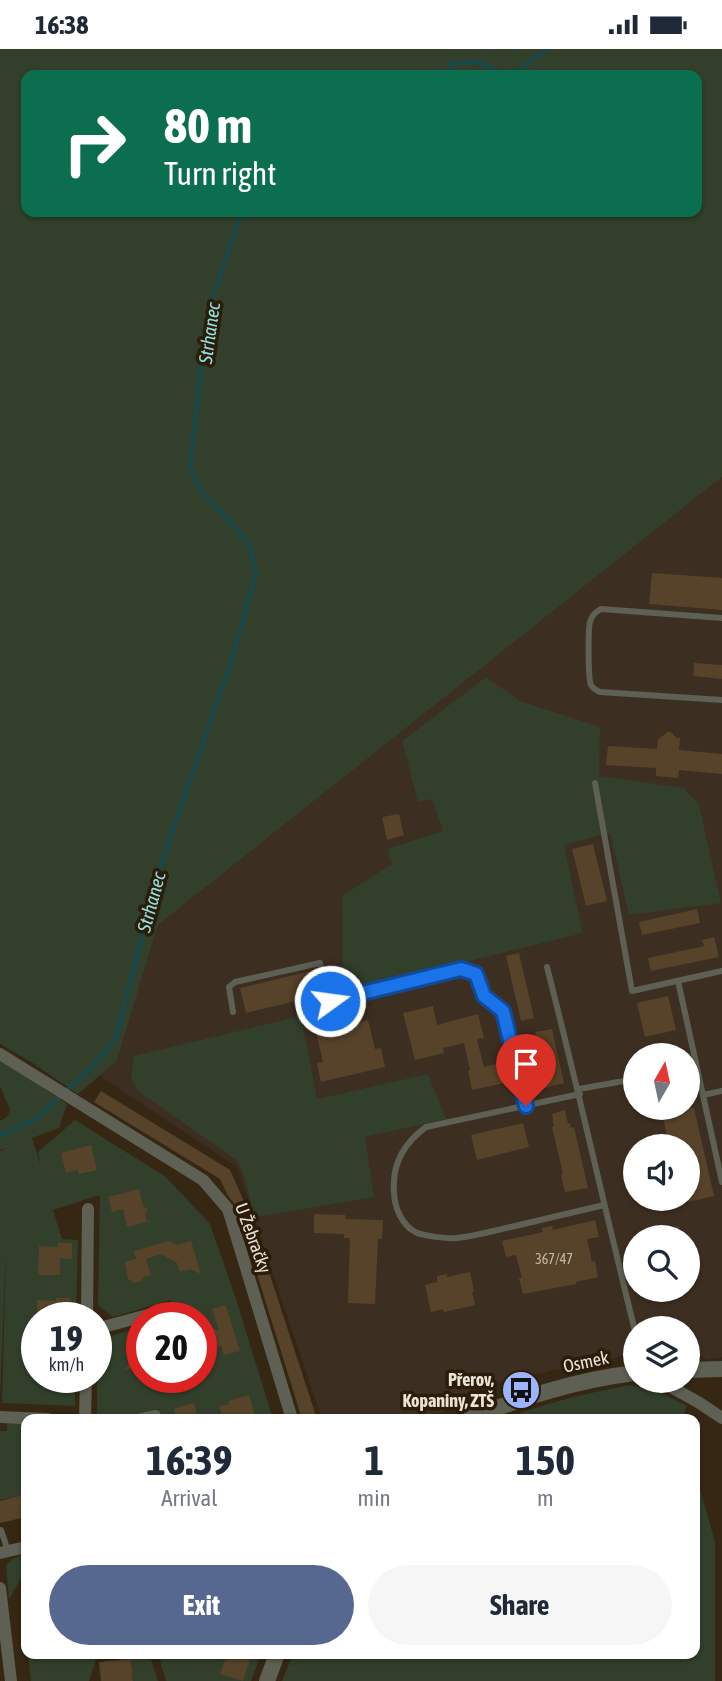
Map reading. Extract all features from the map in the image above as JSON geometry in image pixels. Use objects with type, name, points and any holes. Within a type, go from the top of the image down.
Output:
[{"type":"street","name":"U Žebračky","points":[[0,1054],[203,1181],[228,1209],[290,1414]]},
{"type":"street","points":[[87,1302],[88,1209]]},
{"type":"street","points":[[700,1370],[722,1369]]},
{"type":"street","name":"Osmek","points":[[481,1414],[541,1392],[623,1375]]},
{"type":"street","points":[[85,1414],[86,1393]]},
{"type":"street","points":[[682,1393],[722,1418]]},
{"type":"street","points":[[0,1417],[21,1418]]},
{"type":"street","points":[[0,1588],[11,1681]]},
{"type":"street","points":[[267,1681],[275,1659]]},
{"type":"lane","points":[[722,618],[601,610],[595,612],[590,621],[589,683],[600,692],[722,700]]},
{"type":"lane","points":[[595,783],[632,991],[722,971]]},
{"type":"lane","points":[[233,1012],[229,987],[235,982],[320,963],[330,1001],[461,969],[476,974],[484,996],[503,1011],[526,1106]]},
{"type":"lane","points":[[547,967],[631,1316]]},
{"type":"lane","points":[[678,981],[692,1043]]},
{"type":"lane","points":[[700,1081],[722,1182]]},
{"type":"lane","points":[[604,1205],[457,1239],[416,1233],[403,1221],[394,1195],[393,1178],[401,1153],[412,1137],[426,1127],[623,1082]]},
{"type":"lane","points":[[703,1095],[722,1091]]},
{"type":"lane","points":[[1,1530],[4,1552]]},
{"type":"shaded area","points":[[722,477],[722,1357],[707,1360],[700,1355],[700,1316],[623,1316],[623,1356],[475,1387],[465,1396],[463,1403],[437,1414],[320,1414],[237,1167],[100,1075],[117,1061],[158,925]]},
{"type":"green space","points":[[0,49],[722,49],[722,477],[158,925],[117,1061],[78,1094],[0,1044]]},
{"type":"green space","points":[[486,677],[520,701],[600,727],[599,776],[684,788],[699,805],[721,903],[629,915],[610,833],[564,845],[583,933],[343,992],[342,896],[392,864],[387,849],[443,831],[432,799],[418,802],[402,741]]},
{"type":"green space","points":[[301,1016],[317,1099],[428,1074],[446,1119],[365,1137],[374,1197],[258,1217],[256,1213],[253,1214],[238,1161],[138,1091],[131,1078],[134,1056]]},
{"type":"green space","points":[[0,1059],[67,1104],[59,1128],[32,1138],[41,1166],[38,1152],[75,1120],[166,1177],[210,1224],[271,1414],[159,1414],[158,1411],[146,1414],[97,1414],[97,1393],[112,1393],[112,1336],[126,1332],[126,1393],[217,1393],[217,1302],[126,1302],[126,1313],[113,1317],[112,1302],[98,1302],[100,1195],[53,1210],[62,1239],[78,1240],[76,1302],[21,1302],[21,1393],[75,1393],[75,1406],[2,1403],[6,1250],[0,1399],[0,1151],[7,1148],[0,1150],[0,1121],[7,1117],[10,1110],[0,1086]]},
{"type":"green space","points":[[623,1386],[623,1393],[661,1393],[687,1406],[684,1414],[519,1414],[566,1399]]},
{"type":"green space","points":[[7,1422],[21,1423],[21,1495],[0,1500],[0,1431],[7,1431]]},
{"type":"green space","points":[[700,1489],[715,1542],[715,1681],[282,1681],[291,1659],[700,1659]]},
{"type":"green space","points":[[21,1556],[21,1578],[9,1600],[6,1566],[12,1559]]},
{"type":"green space","points":[[29,1659],[96,1659],[89,1681],[31,1681]]},
{"type":"green space","points":[[131,1659],[151,1659],[158,1681],[133,1681]]},
{"type":"green space","points":[[159,1659],[259,1659],[251,1681],[166,1681]]},
{"type":"building","points":[[652,573],[722,578],[722,610],[649,604]]},
{"type":"building","points":[[694,663],[722,665],[722,679],[693,676]]},
{"type":"building","points":[[667,732],[680,738],[679,750],[722,754],[722,774],[679,770],[678,778],[656,776],[656,768],[606,765],[608,746],[657,749],[658,740]]},
{"type":"building","points":[[399,814],[404,835],[387,840],[382,817]]},
{"type":"building","points":[[593,844],[607,901],[586,906],[572,849]]},
{"type":"building","points":[[697,909],[700,923],[642,935],[639,922]]},
{"type":"building","points":[[714,937],[719,957],[651,971],[648,958],[704,946],[702,940]]},
{"type":"building","points":[[519,953],[534,1018],[521,1021],[506,956]]},
{"type":"building","points":[[311,971],[317,996],[246,1013],[240,988]]},
{"type":"building","points":[[668,996],[676,1030],[645,1037],[637,1003]]},
{"type":"building","points":[[433,1006],[437,1025],[478,1014],[484,1038],[477,1039],[484,1067],[509,1061],[513,1081],[472,1090],[464,1043],[443,1048],[444,1053],[415,1060],[403,1013]]},
{"type":"building","points":[[368,1020],[375,1049],[381,1048],[385,1067],[321,1082],[317,1063],[323,1062],[316,1032]]},
{"type":"building","points":[[552,1029],[564,1083],[544,1088],[541,1073],[544,1072],[535,1032]]},
{"type":"building","points":[[101,1091],[230,1170],[251,1217],[315,1414],[300,1414],[236,1206],[220,1179],[94,1102]]},
{"type":"building","points":[[565,1110],[568,1124],[570,1123],[571,1128],[574,1127],[588,1188],[565,1192],[552,1127],[552,1114]]},
{"type":"building","points":[[664,1120],[697,1120],[700,1134],[666,1134]]},
{"type":"building","points":[[523,1123],[529,1147],[477,1160],[471,1135]]},
{"type":"building","points":[[700,1134],[714,1196],[700,1199]]},
{"type":"building","points":[[91,1145],[97,1170],[79,1174],[78,1170],[66,1173],[61,1153]]},
{"type":"building","points":[[139,1189],[143,1206],[148,1209],[145,1215],[147,1222],[127,1227],[123,1209],[112,1212],[108,1197]]},
{"type":"building","points":[[314,1214],[345,1215],[346,1219],[383,1220],[382,1239],[378,1239],[375,1304],[348,1303],[350,1238],[344,1238],[344,1234],[314,1233]]},
{"type":"building","points":[[595,1220],[599,1237],[587,1239],[598,1277],[523,1294],[516,1255],[506,1257],[502,1241],[543,1232],[542,1228],[552,1226],[553,1230]]},
{"type":"building","points":[[169,1241],[177,1245],[191,1241],[201,1274],[190,1269],[180,1272],[177,1263],[161,1254],[146,1259],[151,1275],[134,1283],[128,1279],[125,1262],[136,1259],[134,1251]]},
{"type":"building","points":[[58,1243],[72,1243],[72,1259],[60,1258],[60,1275],[38,1275],[39,1246],[57,1247]]},
{"type":"building","points":[[470,1272],[475,1305],[431,1312],[425,1285],[437,1282],[437,1276],[447,1274],[447,1277]]},
{"type":"building","points":[[56,1298],[71,1298],[71,1302],[37,1300],[56,1301]]},
{"type":"building","points":[[226,1305],[240,1351],[224,1355],[221,1346],[217,1347],[217,1308]]},
{"type":"building","points":[[249,1395],[255,1414],[221,1414],[219,1406],[229,1404],[228,1401]]},
{"type":"building","points":[[194,1403],[197,1414],[176,1414],[174,1409]]},
{"type":"building","points":[[21,1495],[21,1518],[0,1523],[0,1501]]},
{"type":"building","points":[[131,1659],[133,1681],[101,1681],[99,1662]]},
{"type":"building","points":[[225,1659],[250,1660],[243,1681],[220,1674]]},
{"type":"waterway","name":"Strhanec","points":[[519,70],[546,49]]},
{"type":"waterway","name":"Strhanec","points":[[448,70],[451,64],[478,62],[495,70]]},
{"type":"waterway","name":"Strhanec","points":[[0,1136],[37,1118],[97,1062],[116,1037],[161,864],[233,656],[256,572],[248,542],[197,486],[190,466],[202,362],[214,293],[240,217]]},
{"type":"place","name":"Přerov, Kopaniny, ZTŠ","points":[[521,1390]]},
{"type":"route","points":[[330,1001],[461,969],[476,974],[484,996],[503,1011],[526,1106]]}]
